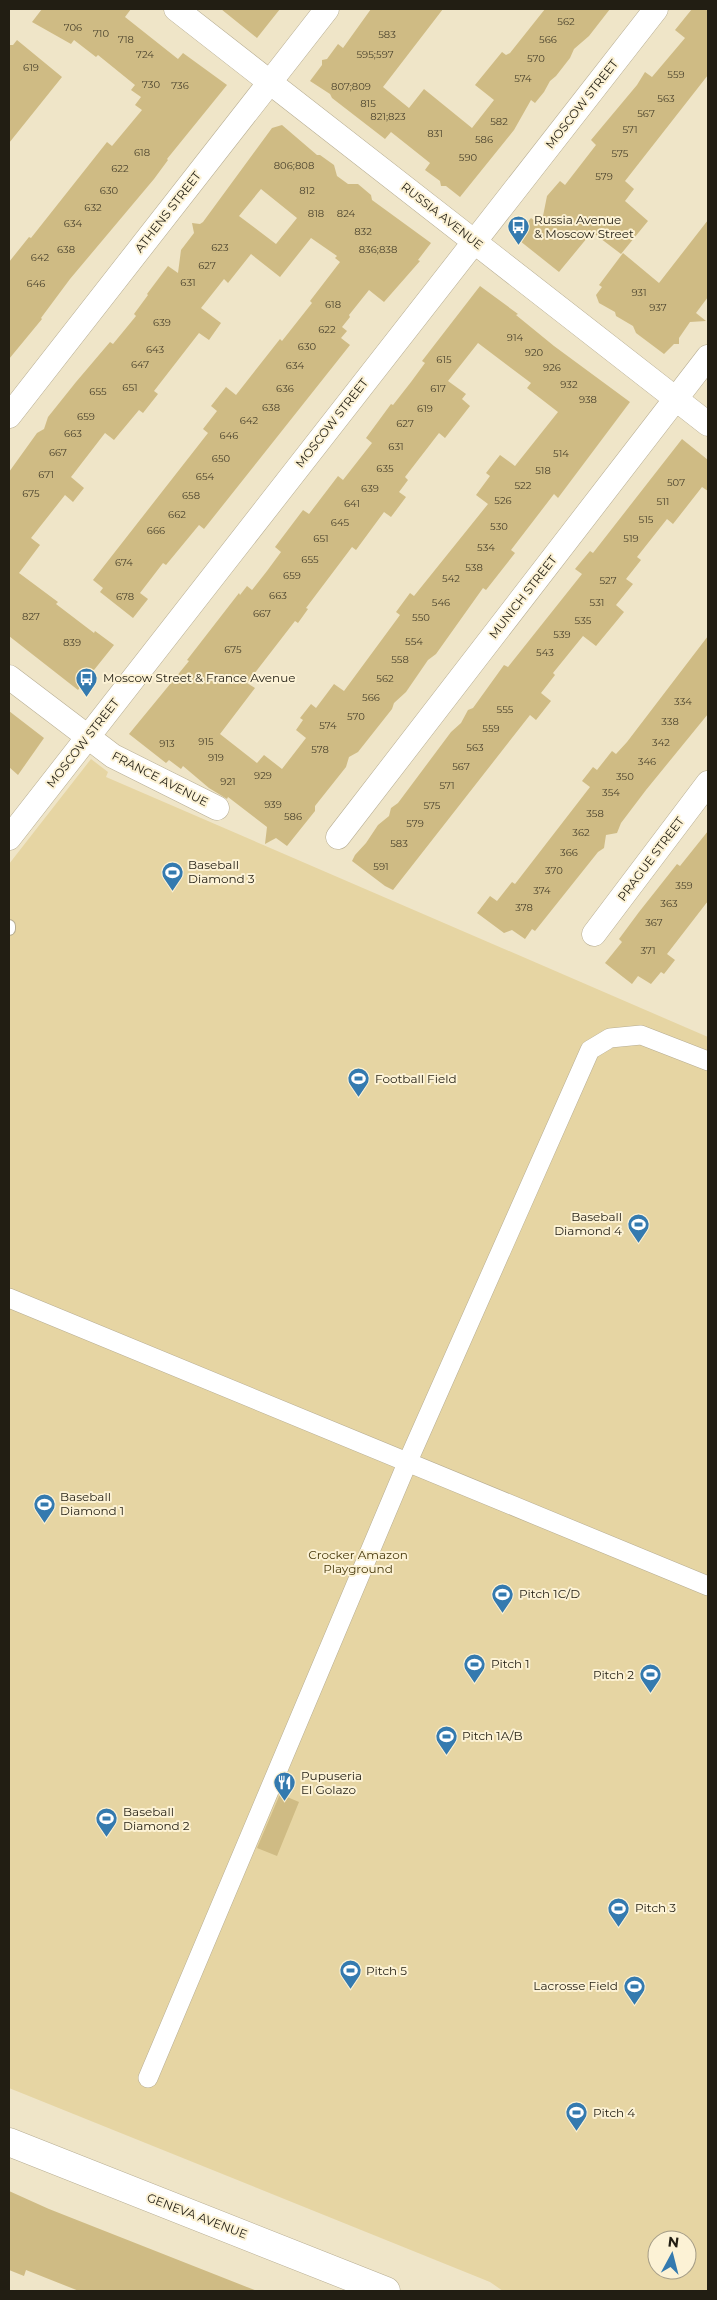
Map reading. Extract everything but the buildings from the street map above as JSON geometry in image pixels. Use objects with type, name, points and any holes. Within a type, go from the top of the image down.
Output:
[{"type":"main road","name":"GENEVA AVENUE","points":[[9,2142],[386,2291]]},
{"type":"street","name":"RUSSIA AVENUE","points":[[176,9],[708,424]]},
{"type":"street","name":"ATHENS STREET","points":[[9,416],[328,9]]},
{"type":"street","name":"MOSCOW STREET","points":[[9,838],[656,9]]},
{"type":"street","name":"MUNICH STREET","points":[[338,837],[708,357]]},
{"type":"street","name":"FRANCE AVENUE","points":[[9,677],[113,756],[216,808]]},
{"type":"street","name":"PRAGUE STREET","points":[[594,934],[708,783]]},
{"type":"street","points":[[148,2078],[408,1461],[590,1050],[610,1038],[641,1035],[708,1061]]},
{"type":"street","points":[[9,1298],[708,1586]]},
{"type":"green space","name":"Crocker Amazon Playground","points":[[91,759],[108,772],[106,777],[708,1037],[708,2291],[503,2291],[490,2282],[9,2088],[9,864]]},
{"type":"place","name":"Russia Avenue & Moscow Street","points":[[518,246]]},
{"type":"place","name":"Moscow Street & France Avenue","points":[[87,697]]},
{"type":"place","name":"Baseball Diamond 3","points":[[172,891]]},
{"type":"place","name":"Football Field","points":[[359,1098]]},
{"type":"place","name":"Baseball Diamond 4","points":[[638,1243]]},
{"type":"place","name":"Baseball Diamond 1","points":[[44,1523]]},
{"type":"place","name":"Pitch 1C/D","points":[[503,1613]]},
{"type":"place","name":"Pitch 1","points":[[475,1683]]},
{"type":"place","name":"Pitch 2","points":[[650,1694]]},
{"type":"place","name":"Pitch 1A/B","points":[[446,1755]]},
{"type":"place","name":"Pupuseria El Golazo","points":[[285,1802]]},
{"type":"place","name":"Baseball Diamond 2","points":[[107,1838]]},
{"type":"place","name":"Pitch 3","points":[[619,1927]]},
{"type":"place","name":"Pitch 5","points":[[350,1990]]},
{"type":"place","name":"Lacrosse Field","points":[[634,2005]]},
{"type":"place","name":"Pitch 4","points":[[577,2132]]}]
